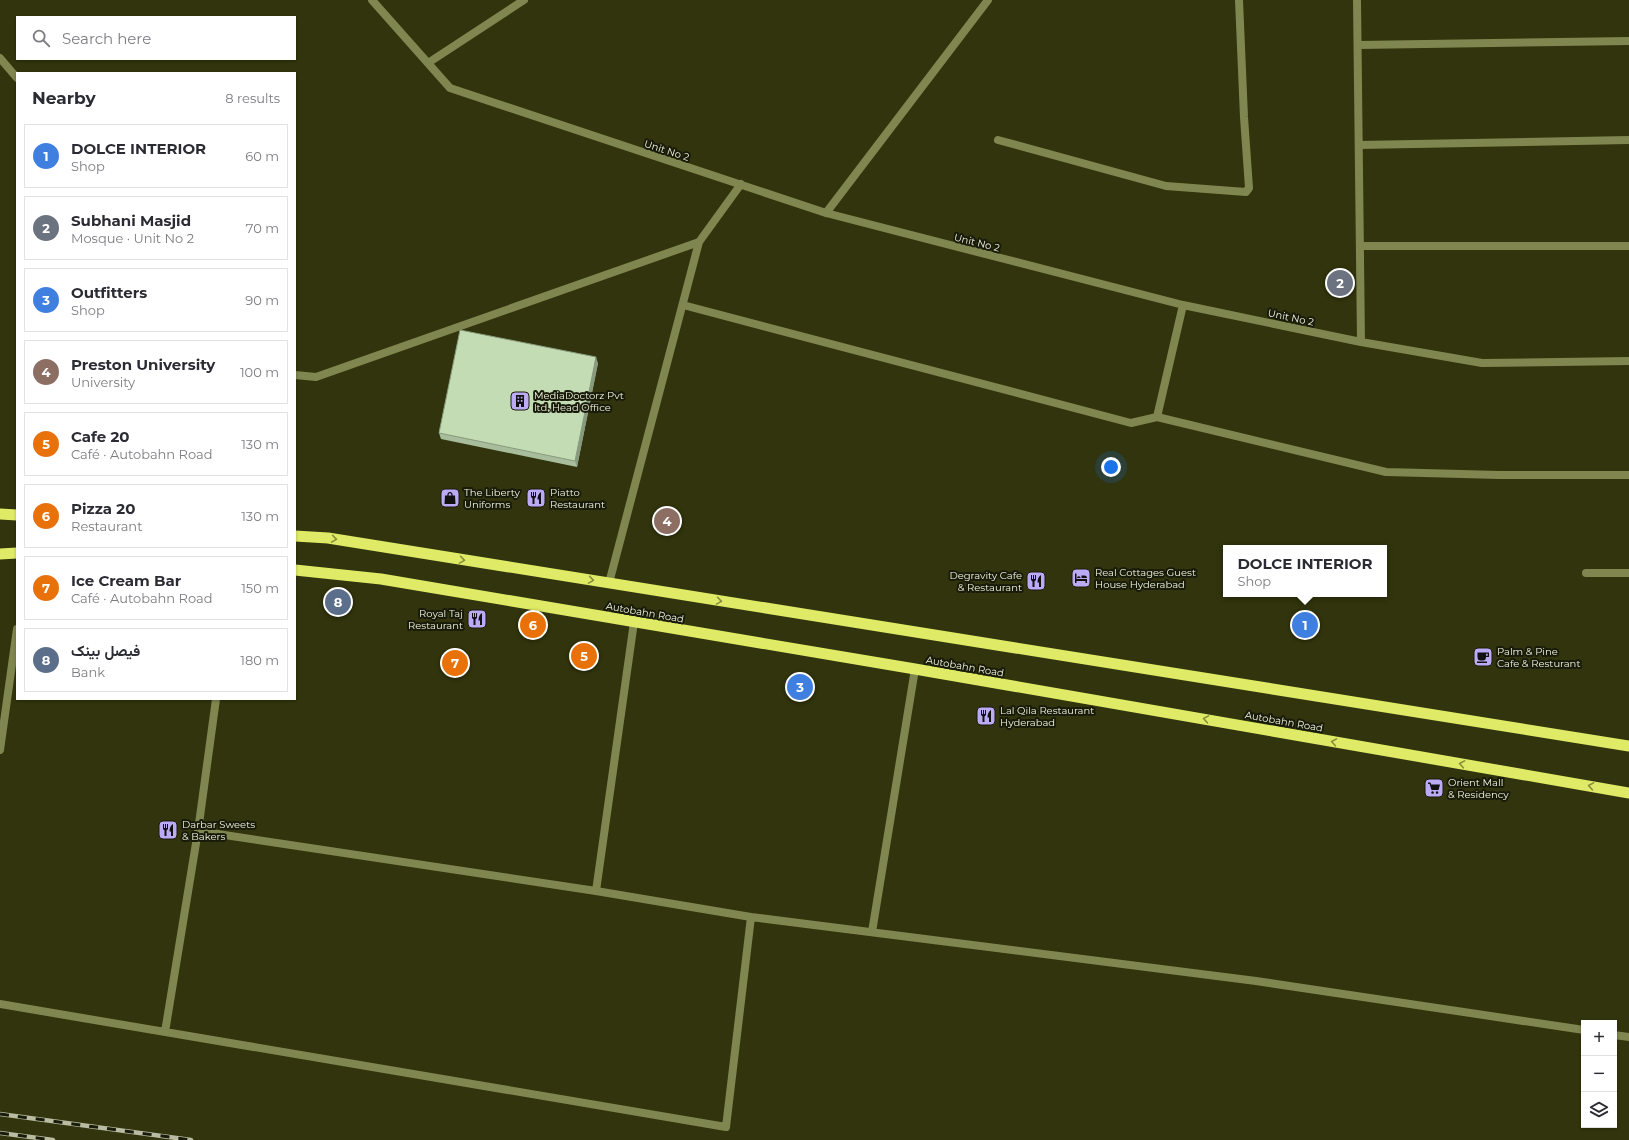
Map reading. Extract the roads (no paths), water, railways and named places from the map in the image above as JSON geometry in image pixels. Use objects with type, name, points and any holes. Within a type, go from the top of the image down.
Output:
[{"type":"highway","points":[[0,514],[16,515]]},
{"type":"highway","points":[[296,536],[328,538],[1629,746]]},
{"type":"highway","points":[[0,554],[16,553]]},
{"type":"highway","name":"Autobahn Road","points":[[296,570],[381,579],[915,669],[1629,793]]},
{"type":"street","name":"Unit No 2","points":[[372,0],[450,88],[826,213],[1183,305],[1361,342],[1482,363],[1629,360]]},
{"type":"street","points":[[428,63],[524,0]]},
{"type":"street","points":[[826,213],[988,0]]},
{"type":"street","points":[[998,140],[1166,186],[1246,192],[1249,188],[1244,117],[1239,0]]},
{"type":"street","points":[[1357,0],[1361,342]]},
{"type":"street","points":[[1358,45],[1629,41]]},
{"type":"street","points":[[0,58],[16,77]]},
{"type":"street","points":[[1359,145],[1629,140]]},
{"type":"street","points":[[609,583],[699,242],[741,184]]},
{"type":"street","points":[[296,375],[316,377],[699,242]]},
{"type":"street","points":[[1360,246],[1629,246]]},
{"type":"street","points":[[683,305],[1131,423],[1157,417],[1386,472],[1499,475],[1629,475]]},
{"type":"street","points":[[1157,417],[1183,305]]},
{"type":"street","points":[[1586,572],[1629,573]]},
{"type":"street","points":[[596,891],[634,622]]},
{"type":"street","points":[[0,750],[16,636]]},
{"type":"street","points":[[872,932],[915,669]]},
{"type":"street","points":[[165,1032],[198,831],[216,700]]},
{"type":"street","points":[[198,831],[596,891],[751,917],[1256,981],[1581,1030]]},
{"type":"street","points":[[0,1004],[726,1127],[751,917]]},
{"type":"street","points":[[1617,1035],[1629,1037]]},
{"type":"railway","points":[[0,1114],[191,1140]]},
{"type":"railway","points":[[0,1133],[53,1140]]},
{"type":"place","name":"Subhani Masjid","points":[[1340,283]]},
{"type":"place","name":"MediaDoctorz Pvt ltd. Head Office","points":[[520,401]]},
{"type":"place","name":"The Liberty Uniforms","points":[[450,498]]},
{"type":"place","name":"Piatto Restaurant","points":[[536,498]]},
{"type":"place","name":"Preston University","points":[[667,521]]},
{"type":"place","name":"Real Cottages Guest House Hyderabad","points":[[1081,578]]},
{"type":"place","name":"Degravity Cafe & Restaurant","points":[[1036,581]]},
{"type":"place","name":"فیصل بینک","points":[[338,602]]},
{"type":"place","name":"Royal Taj Restaurant","points":[[477,619]]},
{"type":"place","name":"Pizza 20","points":[[533,625]]},
{"type":"place","name":"DOLCE INTERIOR","points":[[1305,625]]},
{"type":"place","name":"Cafe 20","points":[[584,656]]},
{"type":"place","name":"Palm & Pine Cafe & Resturant","points":[[1483,657]]},
{"type":"place","name":"Ice Cream Bar","points":[[455,663]]},
{"type":"place","name":"Outfitters","points":[[800,687]]},
{"type":"place","name":"Lal Qila Restaurant Hyderabad","points":[[986,716]]},
{"type":"place","name":"Orient Mall & Residency","points":[[1434,788]]},
{"type":"place","name":"Darbar Sweets & Bakers","points":[[168,830]]}]
